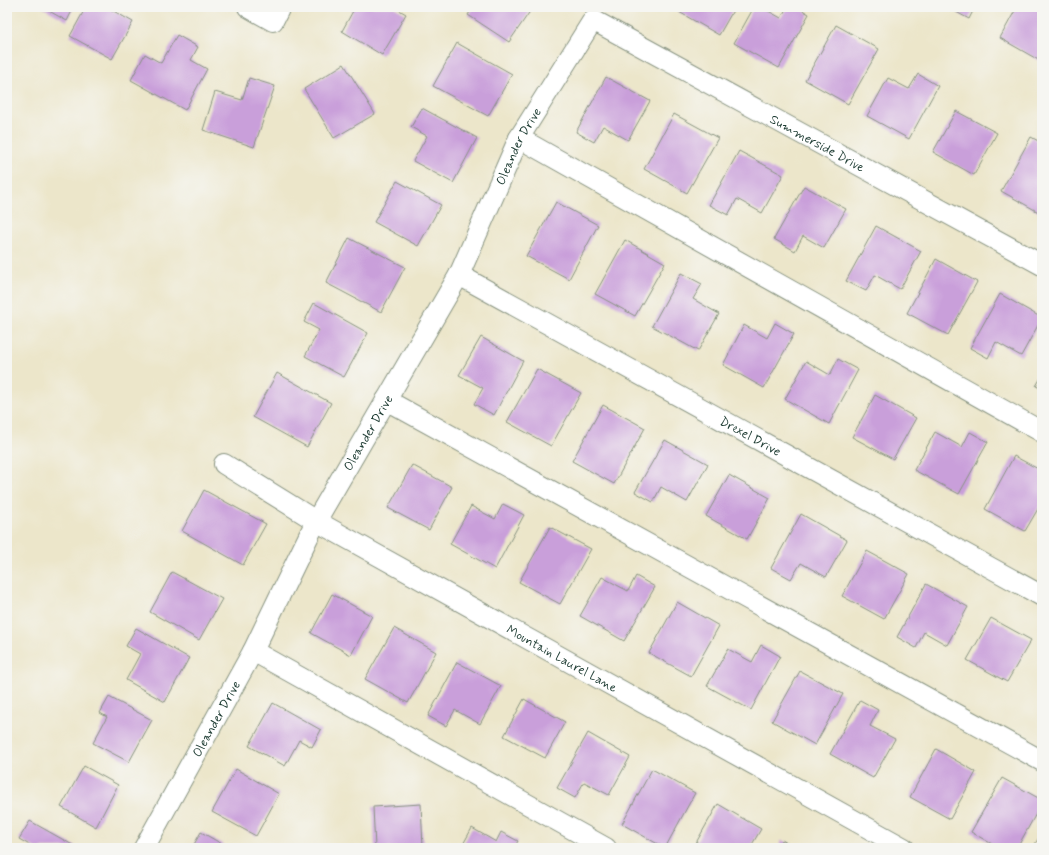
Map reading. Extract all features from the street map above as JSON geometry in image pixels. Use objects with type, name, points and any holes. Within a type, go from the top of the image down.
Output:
[{"type":"street","points":[[248,7],[277,14]]},
{"type":"street","name":"Oleander Drive","points":[[144,848],[253,651],[316,521],[459,275],[519,138],[594,20]]},
{"type":"street","name":"Summerside Drive","points":[[594,20],[1042,265]]},
{"type":"street","points":[[519,138],[1042,432]]},
{"type":"street","name":"Drexel Drive","points":[[459,275],[1042,596]]},
{"type":"street","points":[[386,400],[1042,760]]},
{"type":"street","name":"Mountain Laurel Lane","points":[[224,464],[316,521],[904,848]]},
{"type":"street","points":[[253,651],[606,848]]},
{"type":"building","points":[[42,7],[74,7],[67,21]]},
{"type":"building","points":[[86,7],[111,7],[110,9],[133,22],[112,59],[70,36]]},
{"type":"building","points":[[346,7],[394,7],[406,14],[382,55],[342,31],[353,11]]},
{"type":"building","points":[[473,7],[533,7],[509,42],[468,15]]},
{"type":"building","points":[[682,7],[735,7],[719,35],[679,12]]},
{"type":"building","points":[[754,7],[761,7],[781,18],[787,7],[797,7],[809,14],[779,68],[734,43]]},
{"type":"building","points":[[947,7],[975,7],[969,19]]},
{"type":"building","points":[[1017,7],[1042,7],[1042,62],[1000,38]]},
{"type":"building","points":[[836,25],[879,49],[848,104],[805,80]]},
{"type":"building","points":[[177,35],[198,47],[191,60],[207,69],[185,110],[131,80],[145,54],[161,63]]},
{"type":"building","points":[[457,43],[512,74],[488,116],[433,86]]},
{"type":"building","points":[[344,64],[375,114],[334,138],[304,89]]},
{"type":"building","points":[[918,74],[938,86],[909,139],[867,116],[888,78],[909,89]]},
{"type":"building","points":[[606,77],[650,101],[628,140],[603,126],[594,142],[576,132]]},
{"type":"building","points":[[249,78],[275,86],[254,147],[203,130],[215,92],[242,100]]},
{"type":"building","points":[[422,108],[477,138],[453,183],[413,161],[427,136],[411,127]]},
{"type":"building","points":[[956,111],[997,133],[974,175],[933,152]]},
{"type":"building","points":[[674,114],[718,138],[687,193],[644,169]]},
{"type":"building","points":[[1031,137],[1042,143],[1042,158],[1040,162],[1042,163],[1042,214],[1001,191]]},
{"type":"building","points":[[739,151],[783,175],[762,213],[737,199],[728,215],[709,205]]},
{"type":"building","points":[[397,181],[441,205],[418,246],[374,222]]},
{"type":"building","points":[[804,186],[846,209],[824,248],[803,236],[795,251],[774,239]]},
{"type":"building","points":[[556,202],[598,225],[569,279],[526,256]]},
{"type":"building","points":[[876,226],[921,251],[900,289],[875,275],[866,291],[846,281]]},
{"type":"building","points":[[349,238],[405,267],[381,312],[326,283]]},
{"type":"building","points":[[625,240],[665,263],[635,316],[595,294]]},
{"type":"building","points":[[936,259],[977,282],[948,335],[907,313]]},
{"type":"building","points":[[681,273],[702,284],[693,299],[719,314],[698,351],[652,326]]},
{"type":"building","points":[[1000,294],[1042,318],[1021,356],[996,342],[988,358],[970,348]]},
{"type":"building","points":[[314,303],[368,333],[344,377],[305,356],[319,330],[304,322]]},
{"type":"building","points":[[775,323],[794,334],[764,388],[723,365],[744,325],[767,338]]},
{"type":"building","points":[[481,337],[523,361],[494,415],[474,404],[483,388],[459,375]]},
{"type":"building","points":[[838,359],[858,370],[829,424],[785,399],[806,361],[830,375]]},
{"type":"building","points":[[537,369],[581,393],[551,446],[507,422]]},
{"type":"building","points":[[277,373],[331,403],[307,447],[253,417]]},
{"type":"building","points":[[1042,376],[1042,389],[1036,386]]},
{"type":"building","points":[[875,395],[916,418],[893,459],[852,437]]},
{"type":"building","points":[[603,405],[645,428],[614,484],[572,461]]},
{"type":"building","points":[[935,432],[962,447],[970,432],[988,442],[959,494],[914,470]]},
{"type":"building","points":[[665,440],[708,464],[687,502],[661,487],[653,502],[635,492]]},
{"type":"building","points":[[1014,456],[1042,471],[1042,502],[1025,531],[985,509]]},
{"type":"building","points":[[412,465],[452,487],[429,530],[388,508]]},
{"type":"building","points":[[729,475],[770,498],[747,539],[706,516]]},
{"type":"building","points":[[204,490],[266,524],[243,565],[182,531]]},
{"type":"building","points":[[503,504],[524,515],[495,569],[450,544],[471,506],[495,519]]},
{"type":"building","points":[[801,514],[847,540],[826,577],[801,563],[791,579],[771,568]]},
{"type":"building","points":[[550,527],[591,549],[560,604],[519,582]]},
{"type":"building","points":[[867,551],[909,574],[884,619],[842,596]]},
{"type":"building","points":[[172,572],[222,599],[199,640],[150,612]]},
{"type":"building","points":[[636,576],[655,587],[624,641],[580,616],[602,577],[628,591]]},
{"type":"building","points":[[926,584],[968,607],[947,645],[924,632],[916,648],[897,637]]},
{"type":"building","points":[[332,594],[372,616],[351,655],[311,633]]},
{"type":"building","points":[[677,602],[719,626],[691,676],[649,653]]},
{"type":"building","points":[[991,618],[1031,640],[1007,682],[967,660]]},
{"type":"building","points":[[136,628],[189,658],[165,702],[126,680],[140,654],[126,646]]},
{"type":"building","points":[[394,628],[436,652],[408,703],[365,679]]},
{"type":"building","points":[[761,645],[780,656],[751,710],[707,686],[728,649],[752,662]]},
{"type":"building","points":[[457,662],[501,686],[480,724],[455,710],[446,726],[428,716]]},
{"type":"building","points":[[800,671],[843,694],[815,745],[772,721]]},
{"type":"building","points":[[109,697],[152,720],[129,762],[93,743],[107,717],[100,713]]},
{"type":"building","points":[[524,699],[565,722],[545,758],[504,736]]},
{"type":"building","points":[[860,700],[878,710],[870,726],[895,739],[873,778],[830,754]]},
{"type":"building","points":[[273,703],[321,730],[312,747],[299,740],[285,766],[249,746]]},
{"type":"building","points":[[588,733],[630,757],[609,795],[584,782],[575,798],[557,788]]},
{"type":"building","points":[[936,749],[976,772],[950,819],[910,797]]},
{"type":"building","points":[[84,766],[118,785],[96,827],[61,807]]},
{"type":"building","points":[[236,769],[279,794],[256,836],[212,812]]},
{"type":"building","points":[[652,769],[695,793],[665,848],[622,824]]},
{"type":"building","points":[[1002,778],[1042,800],[1042,803],[1017,848],[999,848],[971,832]]},
{"type":"building","points":[[421,804],[423,848],[375,848],[373,807]]},
{"type":"building","points":[[718,804],[761,829],[750,848],[693,848]]},
{"type":"building","points":[[30,821],[78,848],[35,848],[19,839]]},
{"type":"building","points":[[472,828],[496,842],[501,832],[518,841],[514,848],[461,848]]},
{"type":"building","points":[[201,832],[229,848],[192,848]]},
{"type":"building","points":[[1042,832],[1042,848],[1033,848]]},
{"type":"building","points":[[782,840],[796,848],[778,848]]}]
